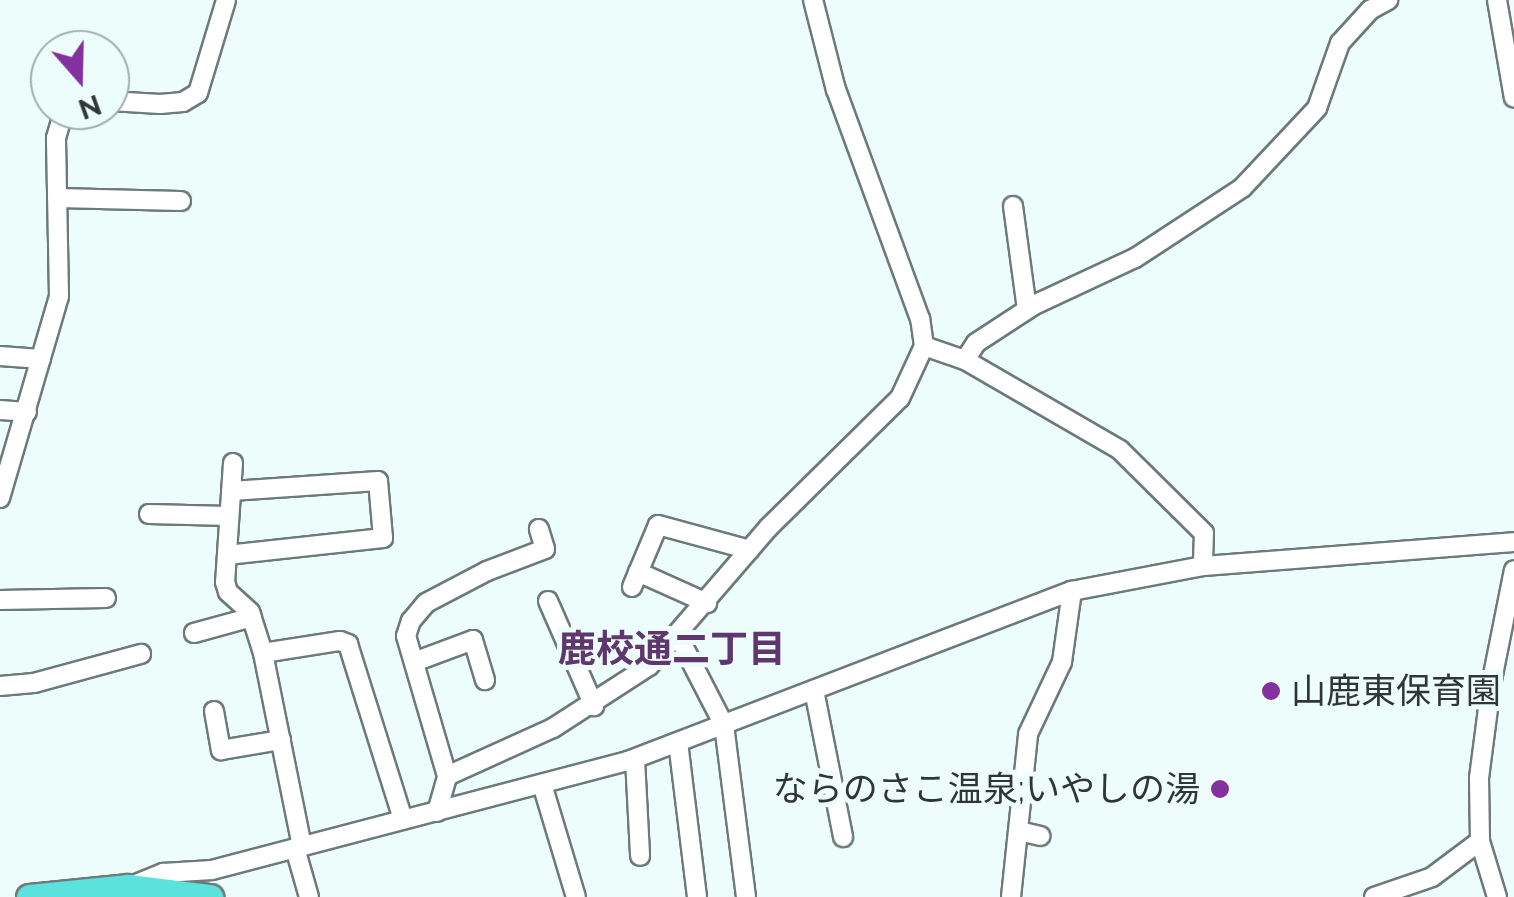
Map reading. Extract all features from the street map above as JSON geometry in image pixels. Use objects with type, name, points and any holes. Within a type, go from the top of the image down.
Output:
[{"type":"highway","points":[[29,897],[128,887],[212,897]]},
{"type":"street","points":[[130,103],[183,102],[198,93],[226,0]]},
{"type":"street","points":[[447,776],[594,706],[649,666],[750,550],[900,398],[924,346],[920,318],[836,90],[813,0]]},
{"type":"street","points":[[965,360],[976,344],[1027,309],[1135,258],[1242,188],[1318,108],[1340,43],[1370,10],[1388,0]]},
{"type":"street","points":[[1496,0],[1514,98]]},
{"type":"street","points":[[0,498],[4,471],[27,412],[59,296],[58,130]]},
{"type":"street","points":[[57,198],[181,201]]},
{"type":"street","points":[[1013,206],[1027,309]]},
{"type":"street","points":[[924,346],[965,360],[1120,450],[1204,533],[1203,566]]},
{"type":"street","points":[[0,356],[42,359]]},
{"type":"street","points":[[0,410],[27,412]]},
{"type":"street","points":[[233,463],[226,554],[228,592],[252,618],[264,653],[309,897]]},
{"type":"street","points":[[226,554],[383,538],[378,481],[231,490]]},
{"type":"street","points":[[150,514],[229,516]]},
{"type":"street","points":[[707,603],[635,579],[658,525],[750,550]]},
{"type":"street","points":[[437,812],[447,776],[406,636],[411,621],[426,602],[487,571],[545,549],[539,530]]},
{"type":"street","points":[[128,887],[162,873],[212,870],[635,758],[1072,591],[1203,566],[1514,542]]},
{"type":"street","points":[[1498,897],[1480,841],[1478,778],[1490,685],[1514,570]]},
{"type":"street","points":[[1011,897],[1028,734],[1062,662],[1072,591]]},
{"type":"street","points":[[0,600],[106,598]]},
{"type":"street","points":[[548,600],[594,706]]},
{"type":"street","points":[[194,633],[252,618]]},
{"type":"street","points":[[678,636],[724,724],[746,897]]},
{"type":"street","points":[[414,662],[472,640],[484,680]]},
{"type":"street","points":[[264,653],[340,641],[348,644],[403,820]]},
{"type":"street","points":[[0,686],[34,682],[141,654]]},
{"type":"street","points":[[814,690],[843,837]]},
{"type":"street","points":[[214,711],[221,750],[281,740]]},
{"type":"street","points":[[678,742],[698,897]]},
{"type":"street","points":[[635,758],[640,856]]},
{"type":"street","points":[[542,784],[576,897]]},
{"type":"street","points":[[1019,831],[1040,836]]},
{"type":"street","points":[[1374,897],[1432,877],[1480,841]]},
{"type":"street","points":[[212,870],[212,897]]},
{"type":"place","name":"山鹿東保育園","points":[[1271,691]]},
{"type":"place","name":"ならのさこ温泉;いやしの湯","points":[[1220,789]]},
{"type":"district","name":"鹿校通二丁目","points":[[672,649]]}]
